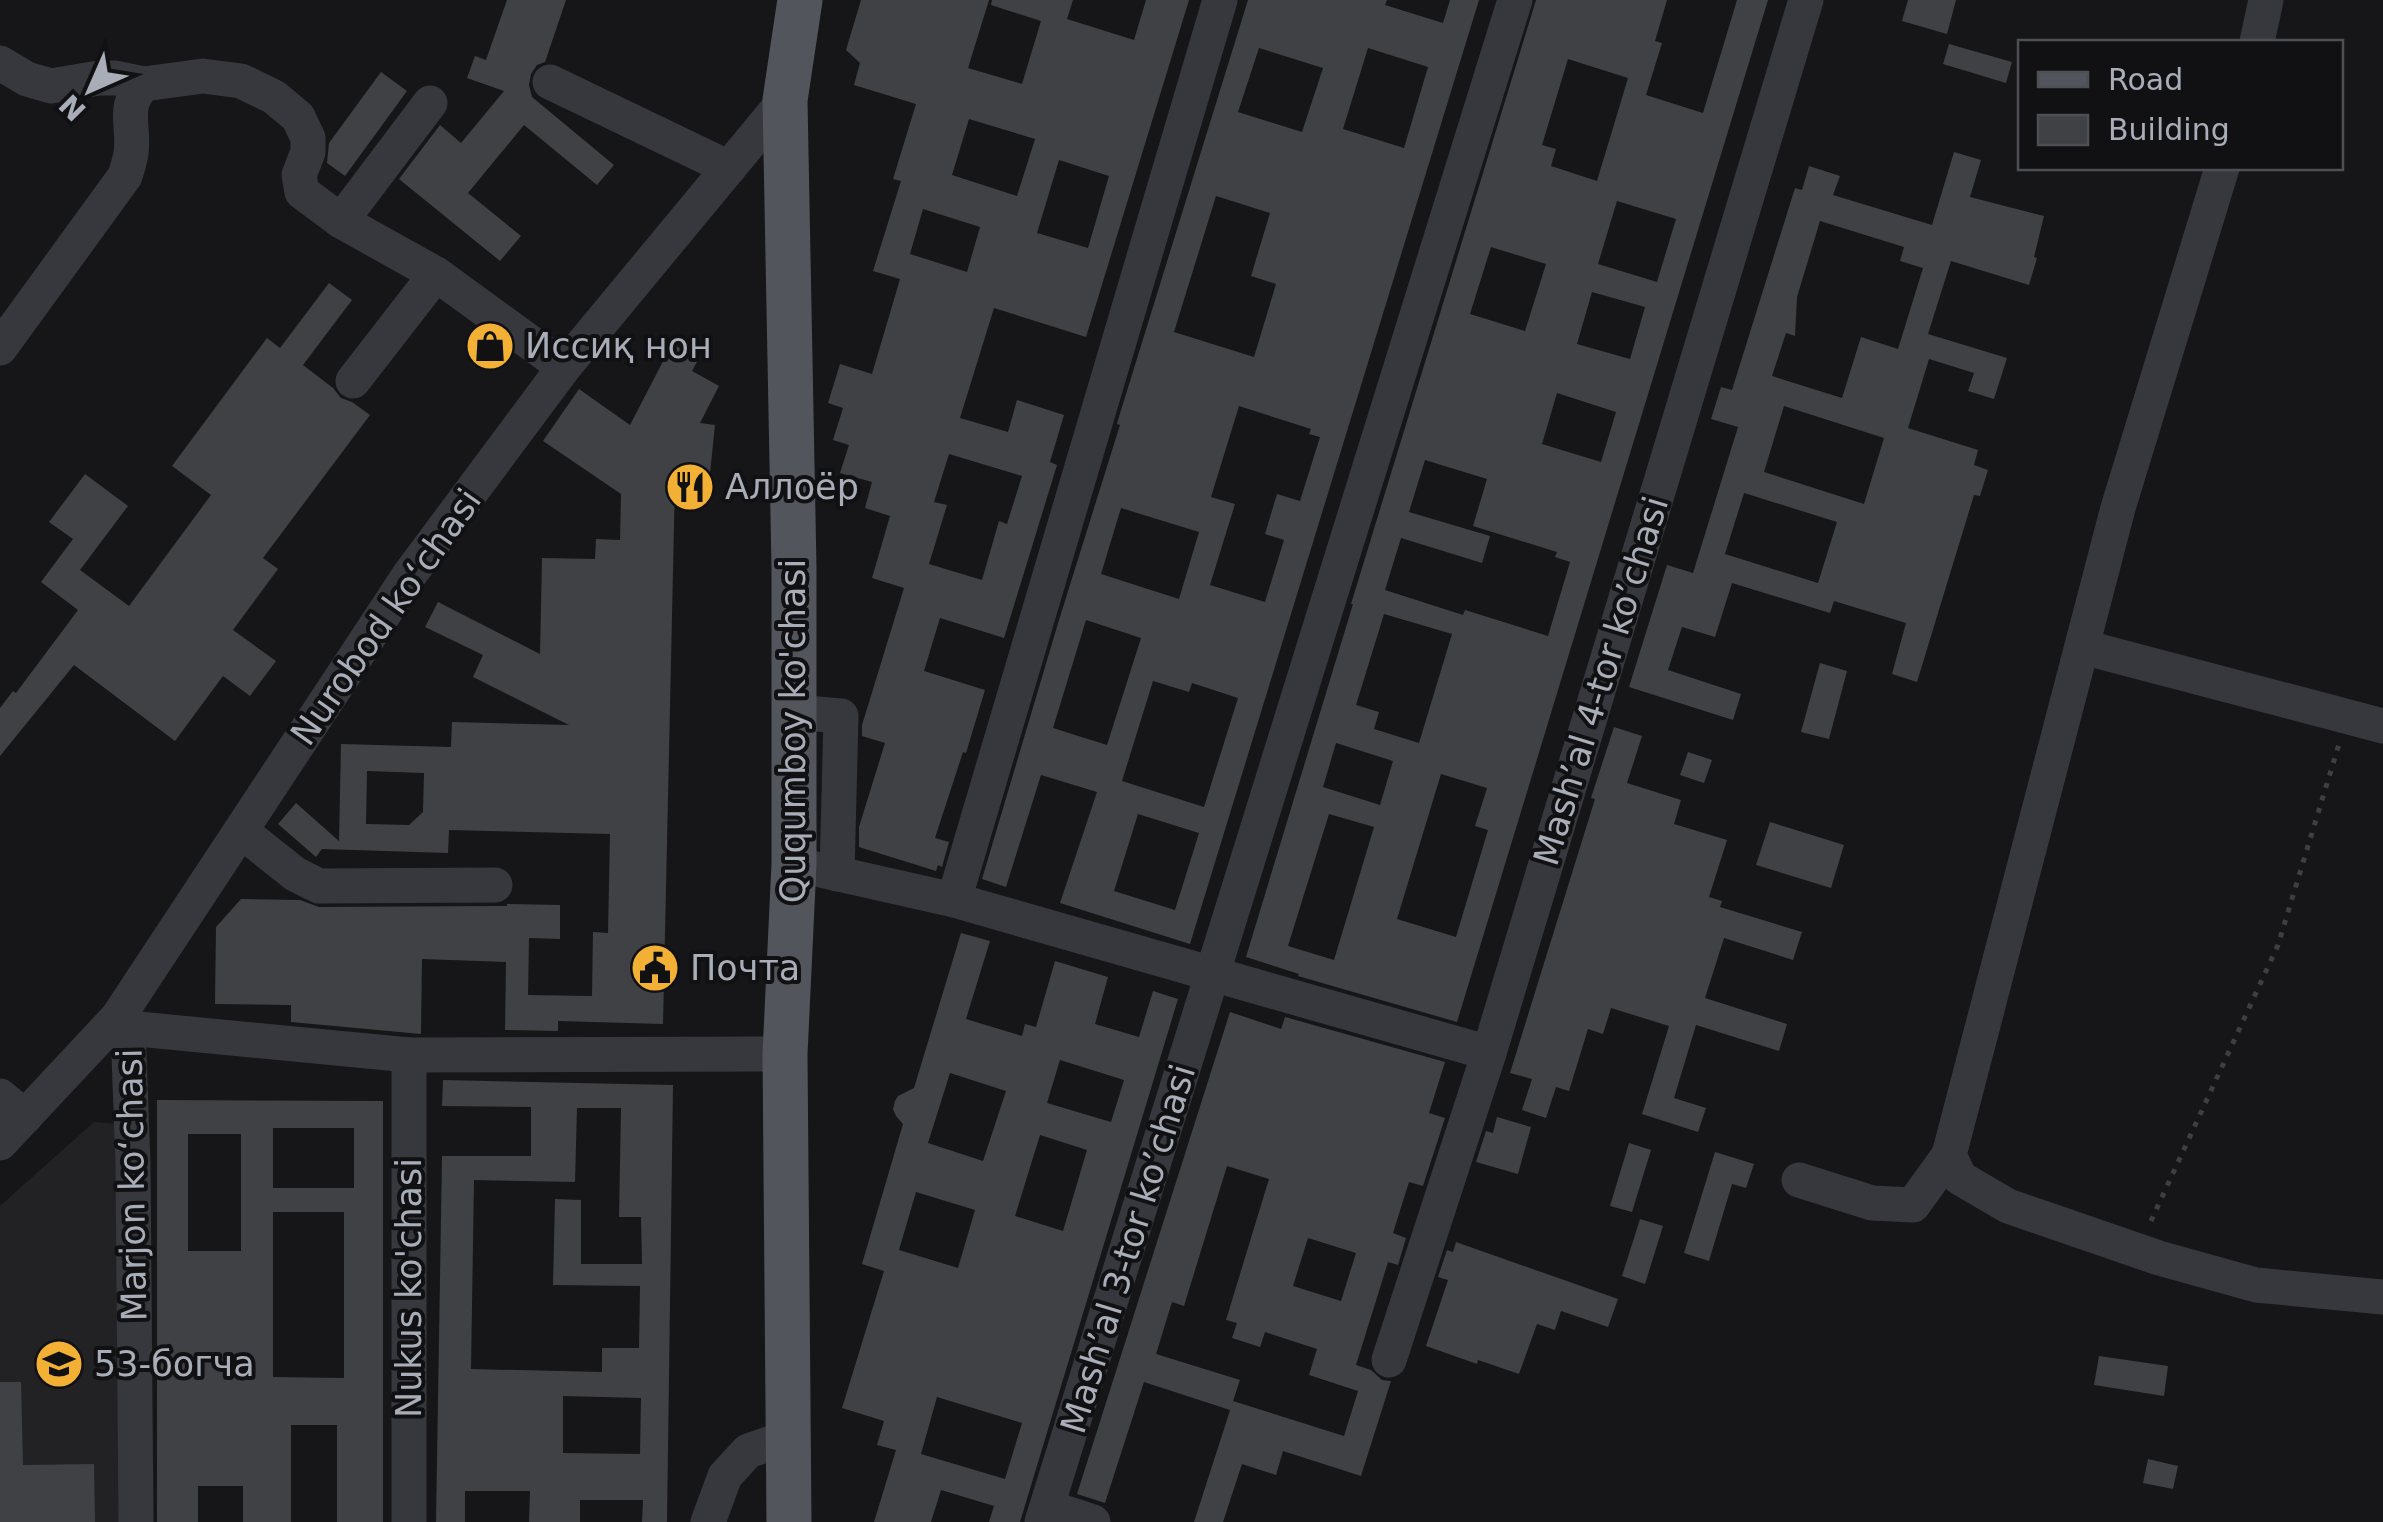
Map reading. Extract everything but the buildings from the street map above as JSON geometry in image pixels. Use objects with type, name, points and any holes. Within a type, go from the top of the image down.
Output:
[{"type":"main road","name":"Ququmboy ko'chasi","points":[[789,1522],[785,1054],[815,869],[794,712],[785,100],[800,0]]},
{"type":"street","points":[[954,900],[1220,0]]},
{"type":"street","name":"Mashʼal 3-tor koʼchasi","points":[[1044,1514],[1514,0]]},
{"type":"street","name":"Mashʼal 4-tor koʼchasi","points":[[1388,1360],[1489,1053],[1806,0]]},
{"type":"street","points":[[2257,40],[2266,0]]},
{"type":"street","points":[[0,63],[28,79],[51,86],[99,78],[144,84],[203,76],[241,81],[274,97],[298,116],[308,138],[300,175],[302,192],[341,222],[436,274],[564,367]]},
{"type":"street","points":[[550,82],[729,168]]},
{"type":"street","points":[[0,348],[125,176],[132,153],[129,111],[134,93],[144,84]]},
{"type":"street","name":"Nurobod koʻchasi","points":[[0,1143],[12,1106],[123,1022],[241,831],[410,574],[564,367],[785,100]]},
{"type":"street","points":[[341,222],[430,104]]},
{"type":"street","points":[[1799,1180],[1872,1203],[1913,1206],[1949,1155],[2118,508],[2221,170]]},
{"type":"street","points":[[354,381],[436,274]]},
{"type":"street","points":[[2083,647],[2383,726]]},
{"type":"street","points":[[241,831],[295,874],[320,886],[494,885]]},
{"type":"street","points":[[815,869],[954,900],[1489,1053]]},
{"type":"street","points":[[123,1022],[409,1055],[785,1054]]},
{"type":"street","name":"Marjon koʻchasi","points":[[123,1022],[133,1164],[136,1522]]},
{"type":"street","name":"Nukus ko'chasi","points":[[409,1055],[410,1522]]},
{"type":"street","points":[[1949,1155],[1960,1178],[2008,1206],[2138,1251],[2256,1285],[2383,1297]]},
{"type":"street","points":[[708,1522],[725,1476],[748,1451],[789,1437]]},
{"type":"street","points":[[1044,1514],[1093,1522]]},
{"type":"path","points":[[2138,1251],[2278,945],[2348,717]]},
{"type":"shaded area","name":"53-богча","points":[[94,1122],[119,1124],[119,1522],[0,1522],[0,1206]]},
{"type":"place","name":"Иссиқ нон","points":[[490,346]]},
{"type":"place","name":"Аллоёр","points":[[690,487]]},
{"type":"place","name":"Почта","points":[[655,968]]},
{"type":"place","name":"53-богча","points":[[59,1364]]}]
